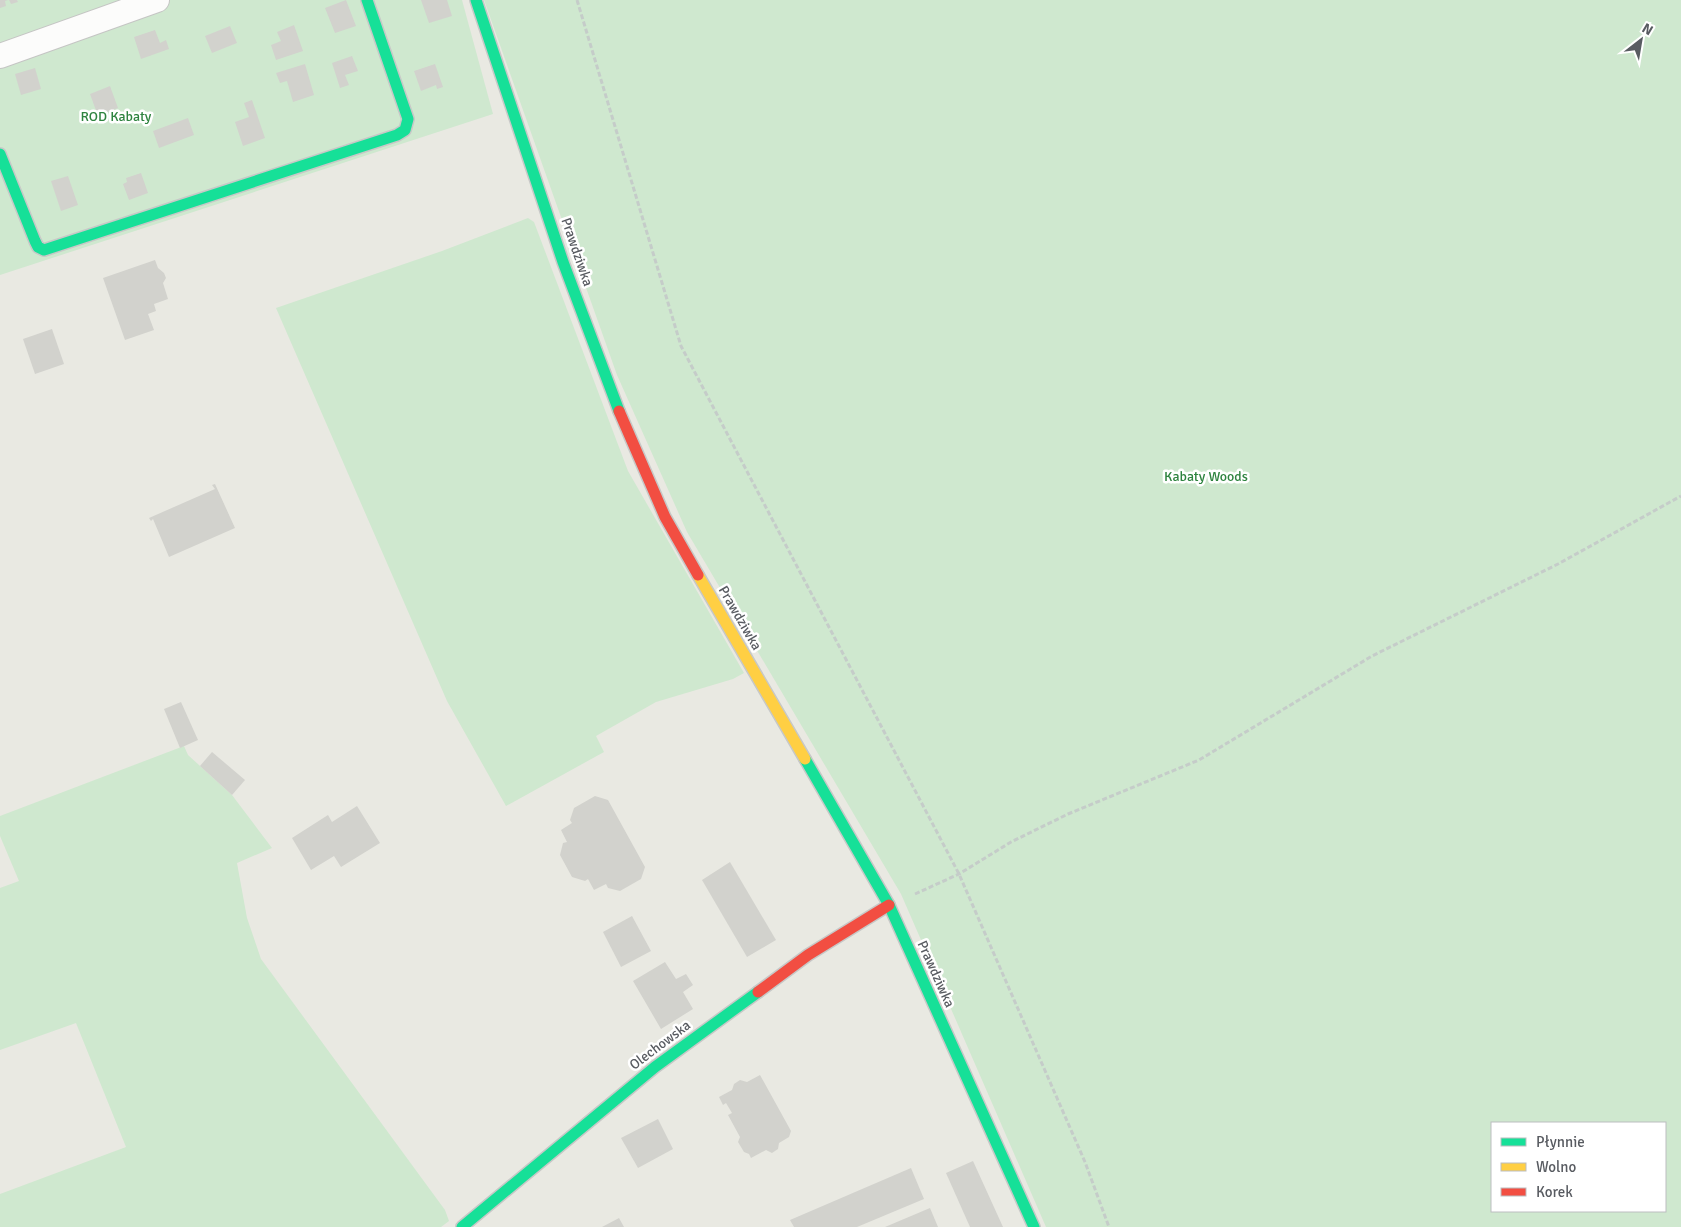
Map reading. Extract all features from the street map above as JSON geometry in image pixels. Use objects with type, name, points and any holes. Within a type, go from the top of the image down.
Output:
[{"type":"street","points":[[0,56],[157,0]]},
{"type":"street","points":[[0,154],[35,241],[38,247],[44,250],[398,135],[405,130],[408,118],[367,0]]},
{"type":"street","name":"Prawdziwka","points":[[476,0],[615,405],[638,459],[665,517],[889,905],[1034,1227]]},
{"type":"street","name":"Olechowska","points":[[462,1227],[655,1067],[808,955],[889,905]]},
{"type":"path","points":[[577,0],[681,346],[959,874],[1085,1162],[1109,1227]]},
{"type":"path","points":[[889,905],[959,874],[1011,842],[1068,814],[1199,760],[1372,656],[1558,564],[1681,496]]},
{"type":"green space","name":"ROD Kabaty","points":[[0,0],[462,0],[493,114],[0,275]]},
{"type":"green space","name":"Kabaty Woods","points":[[484,0],[1681,0],[1681,1227],[1046,1227],[901,894],[687,532],[617,375]]},
{"type":"green space","points":[[528,218],[534,222],[628,471],[744,673],[733,679],[656,702],[596,736],[604,752],[506,806],[447,701],[276,308],[442,251]]},
{"type":"green space","points":[[184,746],[188,755],[232,795],[272,848],[237,863],[247,918],[261,959],[445,1210],[449,1221],[441,1227],[0,1227],[0,1194],[126,1147],[76,1023],[0,1050],[0,888],[19,881],[0,836],[0,816]]},
{"type":"building","points":[[0,0],[8,0],[5,1],[6,6],[0,8]]},
{"type":"building","points":[[9,0],[17,0],[18,2],[11,4]]},
{"type":"building","points":[[346,0],[356,26],[335,33],[325,8]]},
{"type":"building","points":[[421,0],[447,0],[452,16],[429,23]]},
{"type":"building","points":[[294,25],[303,51],[276,60],[271,45],[281,41],[277,32]]},
{"type":"building","points":[[230,26],[237,43],[212,53],[205,36]]},
{"type":"building","points":[[155,30],[160,43],[166,40],[169,49],[141,59],[134,37]]},
{"type":"building","points":[[352,56],[358,71],[345,75],[349,85],[340,88],[332,63]]},
{"type":"building","points":[[305,64],[314,95],[293,102],[287,81],[280,83],[276,73]]},
{"type":"building","points":[[435,64],[443,87],[437,89],[436,85],[421,91],[414,71]]},
{"type":"building","points":[[35,68],[41,89],[21,95],[15,74]]},
{"type":"building","points":[[110,86],[118,108],[98,116],[90,94]]},
{"type":"building","points":[[252,100],[265,138],[243,146],[235,122],[249,117],[244,103]]},
{"type":"building","points":[[188,118],[194,135],[159,148],[153,131]]},
{"type":"building","points":[[141,173],[148,193],[129,200],[123,184],[127,182],[126,178]]},
{"type":"building","points":[[68,176],[78,205],[61,211],[51,181]]},
{"type":"building","points":[[155,260],[158,268],[164,273],[166,278],[163,283],[168,299],[154,304],[156,311],[148,314],[154,330],[125,340],[103,278]]},
{"type":"building","points":[[52,329],[64,364],[35,374],[23,339]]},
{"type":"building","points":[[215,484],[235,528],[169,557],[153,519],[151,521],[149,518],[215,489],[212,485]]},
{"type":"building","points":[[181,702],[198,740],[180,748],[164,709]]},
{"type":"building","points":[[212,752],[245,780],[232,795],[200,766]]},
{"type":"building","points":[[595,796],[608,800],[645,867],[641,879],[620,891],[608,888],[606,884],[594,890],[588,879],[585,881],[572,877],[560,855],[563,843],[567,842],[561,830],[572,823],[570,820],[574,808]]},
{"type":"building","points":[[357,806],[380,843],[341,867],[334,856],[311,870],[292,838],[328,815],[332,822]]},
{"type":"building","points":[[730,862],[776,940],[747,957],[702,880]]},
{"type":"building","points":[[632,916],[651,951],[621,967],[603,932]]},
{"type":"building","points":[[665,962],[676,979],[686,974],[693,985],[683,992],[693,1009],[661,1029],[633,981]]},
{"type":"building","points":[[760,1075],[791,1131],[789,1137],[779,1143],[778,1149],[772,1153],[766,1150],[751,1158],[749,1154],[744,1152],[738,1142],[740,1137],[728,1115],[732,1113],[726,1103],[723,1105],[719,1097],[732,1090],[734,1084],[740,1080],[747,1082]]},
{"type":"building","points":[[658,1119],[673,1149],[638,1168],[621,1138]]},
{"type":"building","points":[[973,1161],[1003,1227],[970,1227],[946,1173]]},
{"type":"building","points":[[911,1168],[924,1199],[857,1227],[794,1227],[790,1220]]},
{"type":"building","points":[[930,1208],[938,1227],[885,1227]]},
{"type":"building","points":[[619,1218],[624,1227],[602,1227]]},
{"type":"traffic: fast","points":[[0,154],[35,241],[38,247],[44,250],[397,135],[405,130],[408,119],[367,0]]},
{"type":"traffic: fast","points":[[476,0],[563,262],[619,411]]},
{"type":"traffic: fast","points":[[805,759],[889,905],[1034,1227]]},
{"type":"traffic: fast","points":[[462,1227],[655,1067],[758,992]]},
{"type":"traffic: slow","points":[[698,575],[805,759]]},
{"type":"traffic: jam","points":[[619,411],[665,517],[698,575]]},
{"type":"traffic: jam","points":[[758,992],[808,955],[889,905]]}]
